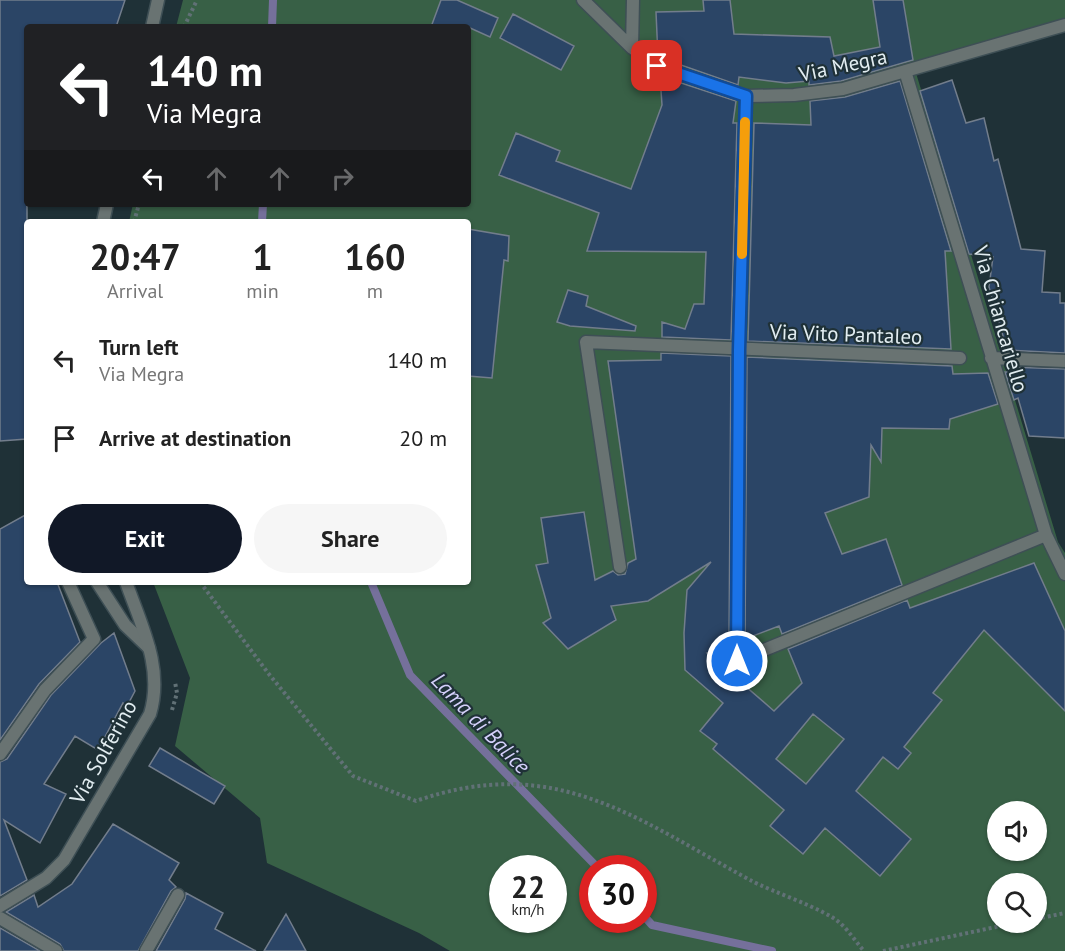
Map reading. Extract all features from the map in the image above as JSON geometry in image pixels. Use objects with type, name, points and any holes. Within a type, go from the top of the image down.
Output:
[{"type":"street","points":[[153,24],[158,0]]},
{"type":"street","name":"Via Megra","points":[[583,0],[632,48],[657,66],[746,96],[794,95],[843,88],[1065,25]]},
{"type":"street","points":[[632,48],[633,0]]},
{"type":"street","name":"Via Chiancariello","points":[[905,71],[952,218],[991,358],[1046,536],[1065,574]]},
{"type":"street","points":[[746,96],[739,350],[737,661],[1046,536]]},
{"type":"street","name":"Via Vito Pantaleo","points":[[620,567],[586,342],[960,358]]},
{"type":"street","points":[[991,358],[1065,361]]},
{"type":"street","points":[[0,754],[45,690],[94,639],[69,585]]},
{"type":"street","points":[[99,585],[125,625],[150,648]]},
{"type":"street","name":"Via Solferino","points":[[0,906],[46,878],[64,860],[150,714],[156,694],[150,648],[127,585]]},
{"type":"street","points":[[146,951],[178,895]]},
{"type":"street","points":[[0,918],[56,951]]},
{"type":"path","points":[[185,24],[197,0]]},
{"type":"path","points":[[202,585],[268,673],[353,776],[416,801],[450,789],[500,782],[567,790],[623,810],[754,882],[839,922],[864,951]]},
{"type":"path","points":[[1047,917],[1065,913]]},
{"type":"path","points":[[883,951],[987,929]]},
{"type":"green space","points":[[183,0],[1065,0],[1065,30],[916,73],[1058,542],[1065,553],[1065,951],[450,951],[419,933],[267,863],[260,818],[175,746],[190,678],[154,585],[471,585],[471,219],[130,219],[132,207],[471,207],[471,24],[177,24]]},
{"type":"building","points":[[0,0],[125,0],[117,24],[24,24],[24,207],[27,207],[27,219],[24,219],[24,439],[0,441]]},
{"type":"building","points":[[441,0],[457,0],[498,18],[490,37],[471,28],[471,24],[432,24]]},
{"type":"building","points":[[703,0],[730,0],[734,34],[830,37],[834,56],[880,47],[873,0],[903,0],[913,60],[841,81],[809,85],[809,81],[786,83],[739,77],[738,85],[658,57],[656,12],[704,11]]},
{"type":"building","points":[[513,14],[574,46],[561,70],[500,38]]},
{"type":"building","points":[[660,76],[736,101],[733,123],[737,123],[731,340],[662,337],[662,322],[685,329],[694,304],[704,304],[706,252],[587,251],[599,213],[499,175],[516,133],[560,151],[556,161],[631,189],[662,105]]},
{"type":"building","points":[[952,80],[966,123],[984,118],[994,161],[998,159],[1021,249],[1045,251],[1042,292],[1060,293],[1060,303],[1065,303],[1065,353],[1007,350],[989,287],[993,257],[969,254],[920,91]]},
{"type":"building","points":[[900,81],[951,251],[945,251],[951,349],[748,341],[754,123],[811,125],[810,101],[845,97]]},
{"type":"building","points":[[471,230],[509,236],[508,261],[504,260],[492,378],[471,376]]},
{"type":"building","points":[[568,290],[588,296],[586,306],[636,326],[635,331],[570,326],[557,322]]},
{"type":"building","points":[[661,353],[731,356],[729,645],[707,653],[774,711],[802,683],[788,649],[907,600],[910,608],[1034,563],[1065,631],[1065,711],[984,630],[933,693],[942,700],[904,747],[911,753],[898,769],[883,757],[856,791],[911,839],[880,876],[825,828],[803,854],[770,826],[784,810],[713,749],[717,744],[700,731],[723,703],[685,670],[684,633],[687,590],[711,562],[648,601],[611,606],[616,620],[568,649],[543,623],[551,618],[536,565],[548,563],[541,518],[584,512],[595,580],[613,571],[618,575],[625,574],[628,563],[636,559],[608,361],[661,360]],"holes":[[[813,714],[844,739],[806,784],[776,759]]]},
{"type":"building","points":[[747,357],[952,366],[953,374],[988,373],[998,404],[950,419],[949,429],[882,428],[881,462],[871,445],[869,497],[825,513],[842,554],[886,539],[902,585],[782,634],[779,626],[745,639]]},
{"type":"building","points":[[1012,367],[1065,369],[1065,438],[1029,436],[1018,398],[1014,400],[1005,372],[1014,372]]},
{"type":"building","points":[[24,516],[24,585],[58,585],[80,642],[39,684],[0,740],[0,529]]},
{"type":"building","points":[[114,633],[135,691],[127,706],[123,703],[98,750],[75,736],[44,784],[66,794],[40,843],[4,820],[27,880],[0,896],[0,762],[7,759],[51,695],[101,643]]},
{"type":"building","points":[[160,748],[225,786],[214,804],[149,766]]},
{"type":"building","points":[[113,824],[179,863],[169,880],[176,887],[171,891],[138,951],[64,951],[60,944],[6,912],[34,895],[38,907],[72,884]]},
{"type":"building","points":[[186,893],[223,913],[215,929],[256,951],[156,951],[185,899]]},
{"type":"building","points":[[286,914],[306,951],[264,951]]},
{"type":"building","points":[[0,928],[40,951],[0,951]]},
{"type":"waterway","name":"Lama di Balice","points":[[272,24],[273,0]]},
{"type":"waterway","name":"Lama di Balice","points":[[262,219],[263,207]]},
{"type":"waterway","name":"Lama di Balice","points":[[372,585],[410,675],[585,855]]},
{"type":"waterway","name":"Lama di Balice","points":[[657,926],[772,951]]},
{"type":"slow traffic","points":[[742,254],[745,122]]},
{"type":"route","points":[[657,66],[746,96],[739,350],[737,661]]}]
